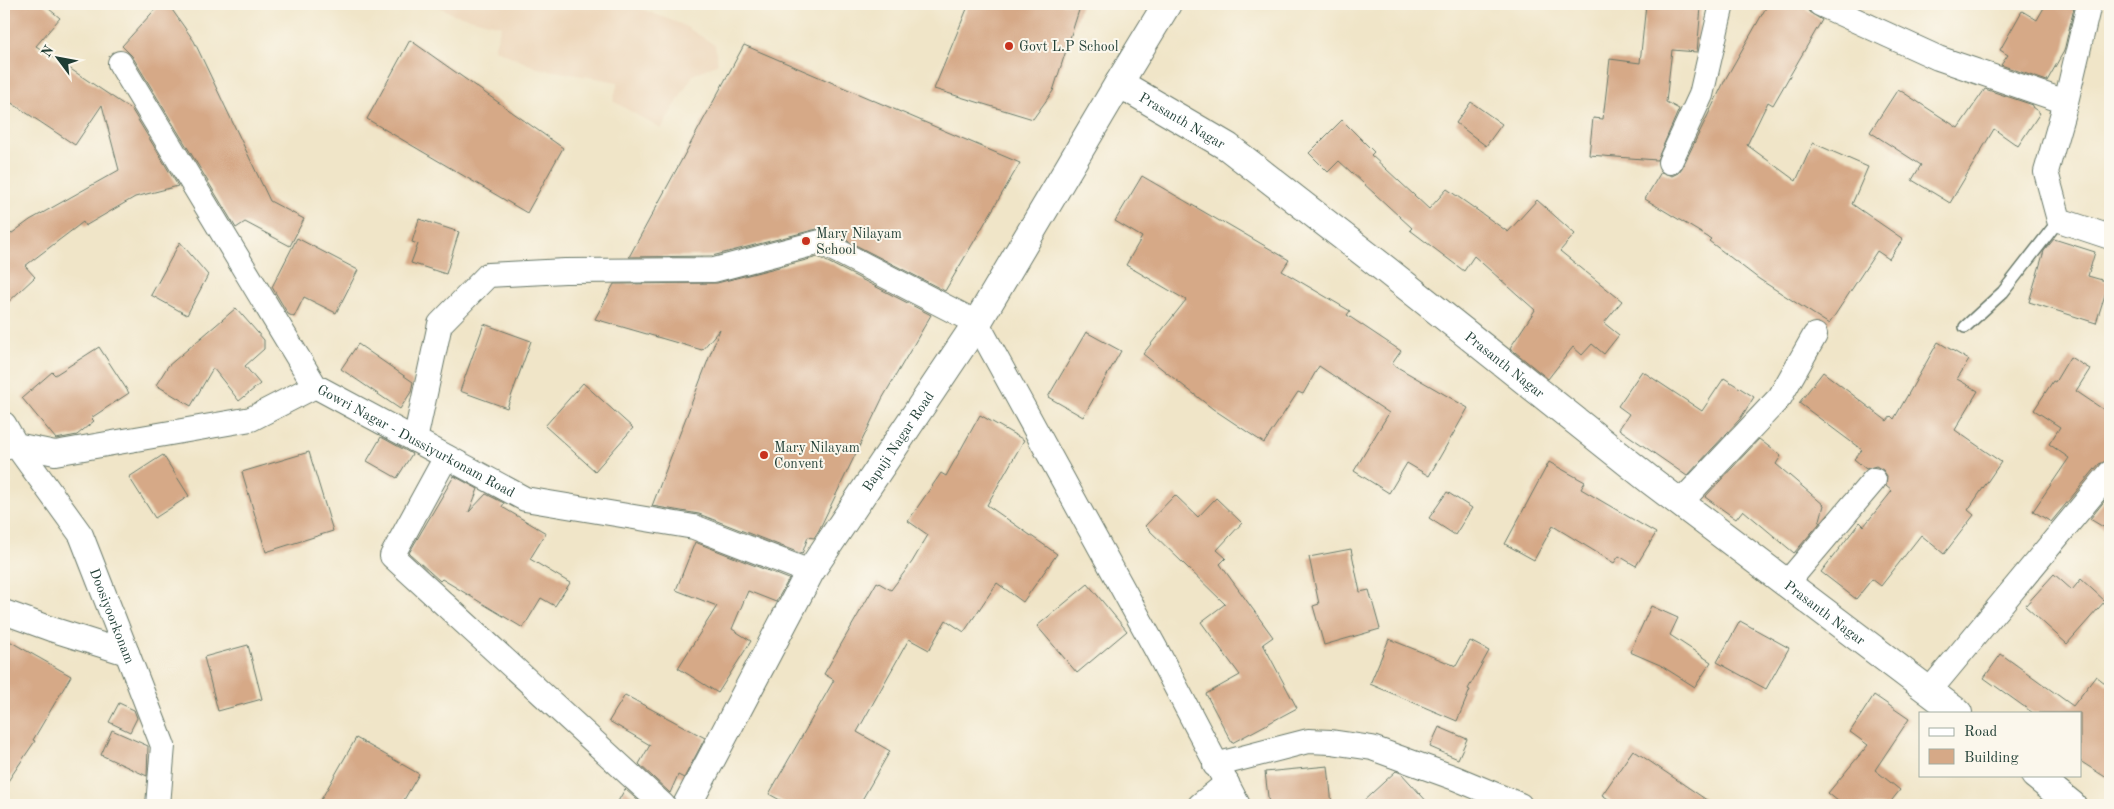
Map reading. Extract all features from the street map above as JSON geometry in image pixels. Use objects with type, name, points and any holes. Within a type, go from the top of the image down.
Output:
[{"type":"street","points":[[1119,83],[1167,4]]},
{"type":"street","points":[[1670,162],[1701,95],[1722,4]]},
{"type":"street","points":[[1820,4],[1852,11],[1938,58],[2066,102]]},
{"type":"street","points":[[2089,4],[2066,102],[2046,172],[2058,220],[2110,237]]},
{"type":"street","points":[[120,63],[314,386]]},
{"type":"street","name":"Bapuji Nagar Road","points":[[687,805],[810,572],[977,323],[1119,83]]},
{"type":"street","name":"Prasanth Nagar","points":[[1119,83],[1228,147],[1680,503],[1957,712]]},
{"type":"street","points":[[415,440],[440,324],[488,275],[565,271],[714,270],[820,242],[977,323],[1158,653],[1238,805]]},
{"type":"street","points":[[1680,503],[1780,397],[1815,336]]},
{"type":"street","name":"Gowri Nagar - Dussiyurkonam Road","points":[[10,446],[55,453],[251,419],[314,386],[525,499],[694,527],[810,572]]},
{"type":"street","points":[[4,424],[10,446]]},
{"type":"street","name":"Doosiyoorkonam","points":[[10,446],[81,535],[164,746],[158,805]]},
{"type":"street","points":[[446,457],[392,556],[663,805]]},
{"type":"street","points":[[1930,690],[2110,473]]},
{"type":"street","points":[[1787,584],[1874,480]]},
{"type":"street","points":[[4,612],[51,630],[127,653]]},
{"type":"street","points":[[1200,805],[1221,774],[1308,741],[1331,742],[1372,748],[1456,778],[1520,805]]},
{"type":"street","points":[[2036,776],[2066,803]]},
{"type":"lane","points":[[1965,326],[2003,292],[2058,220]]},
{"type":"shaded area","points":[[434,4],[629,4],[683,25],[715,45],[718,63],[693,75],[661,129],[613,101],[618,82],[537,68],[494,49],[501,26],[453,14]]},
{"type":"building","points":[[4,4],[43,4],[60,18],[36,46],[132,110],[178,186],[135,197],[85,226],[83,222],[25,266],[35,277],[4,306],[4,239],[30,220],[119,170],[102,105],[75,145],[4,98]]},
{"type":"building","points":[[160,4],[168,4],[194,41],[270,201],[304,219],[290,246],[245,222],[236,228],[132,56],[122,46]]},
{"type":"building","name":"Govt L.P School","points":[[969,4],[1081,4],[1053,91],[1033,119],[934,89]]},
{"type":"building","points":[[1646,4],[1701,7],[1697,52],[1672,50],[1666,102],[1679,109],[1657,160],[1589,155],[1593,118],[1603,119],[1610,59],[1640,63]]},
{"type":"building","points":[[1768,4],[1805,4],[1809,12],[1822,20],[1773,105],[1768,102],[1747,145],[1796,181],[1813,143],[1868,167],[1852,204],[1903,239],[1889,259],[1877,251],[1829,324],[1759,279],[1709,241],[1711,239],[1645,199],[1661,172],[1672,176],[1682,168],[1726,78]]},
{"type":"building","points":[[2046,4],[2066,4],[2074,8],[2064,51],[2047,81],[2001,65],[2008,55],[2000,50],[2022,11],[2037,20]]},
{"type":"building","points":[[410,40],[563,148],[527,213],[367,119]]},
{"type":"building","points":[[744,45],[1020,163],[945,291],[826,230],[817,229],[712,256],[629,257]]},
{"type":"building","points":[[1898,89],[1958,128],[1985,89],[2033,105],[2032,107],[2040,113],[2018,146],[1994,129],[1950,203],[1912,180],[1921,165],[1870,132]]},
{"type":"building","points":[[1471,102],[1502,124],[1486,146],[1456,123]]},
{"type":"building","points":[[1342,120],[1374,152],[1371,155],[1429,209],[1447,189],[1508,232],[1537,200],[1575,234],[1560,251],[1622,301],[1604,323],[1619,335],[1604,354],[1592,344],[1582,355],[1573,347],[1548,379],[1510,348],[1535,310],[1474,256],[1464,271],[1410,230],[1412,228],[1339,161],[1328,172],[1309,153]]},
{"type":"building","points":[[1142,176],[1289,260],[1282,271],[1350,311],[1347,315],[1401,351],[1392,364],[1468,408],[1429,476],[1407,463],[1389,493],[1354,471],[1389,413],[1319,366],[1303,394],[1298,392],[1264,443],[1213,409],[1143,354],[1186,300],[1126,265],[1142,237],[1115,221]]},
{"type":"building","points":[[419,219],[459,232],[446,274],[411,263],[418,244],[412,242]]},
{"type":"building","points":[[297,238],[358,270],[336,313],[304,297],[294,317],[288,314],[272,287]]},
{"type":"building","points":[[2054,239],[2095,252],[2088,276],[2109,282],[2096,323],[2029,302],[2044,251]]},
{"type":"building","points":[[180,242],[208,275],[187,315],[151,295]]},
{"type":"building","points":[[818,257],[931,315],[882,399],[814,538],[808,537],[802,554],[699,514],[652,506],[720,329],[702,350],[595,319],[614,284],[717,283]]},
{"type":"building","points":[[236,308],[264,340],[264,349],[245,366],[260,384],[239,401],[213,368],[191,406],[156,385],[168,366]]},
{"type":"building","points":[[484,324],[531,341],[507,408],[460,391]]},
{"type":"building","points":[[1086,332],[1121,351],[1083,417],[1048,397]]},
{"type":"building","points":[[1938,342],[1969,360],[1957,379],[1978,391],[1955,430],[2001,462],[1968,510],[1974,515],[1944,554],[1921,535],[1881,586],[1872,579],[1856,599],[1821,572],[1860,522],[1864,526],[1892,491],[1886,486],[1887,476],[1883,470],[1876,466],[1866,469],[1854,459],[1862,450],[1799,403],[1823,372],[1887,421],[1891,416],[1894,419]]},
{"type":"building","points":[[358,344],[413,382],[411,392],[400,409],[341,369]]},
{"type":"building","points":[[99,347],[129,393],[91,418],[94,421],[77,435],[56,439],[22,398],[52,372],[55,375]]},
{"type":"building","points":[[2070,357],[2090,369],[2076,391],[2110,414],[2110,460],[2099,464],[2051,522],[2033,511],[2069,458],[2049,444],[2060,427],[2034,410],[2053,381],[2055,382]]},
{"type":"building","points":[[1642,371],[1702,411],[1724,378],[1754,397],[1740,419],[1687,476],[1619,429],[1629,414],[1618,406]]},
{"type":"building","points":[[583,383],[633,428],[595,471],[545,426]]},
{"type":"building","points":[[980,415],[1024,440],[987,505],[1057,554],[1023,602],[997,583],[964,632],[946,620],[929,650],[909,639],[857,732],[890,751],[859,805],[789,805],[769,794],[834,680],[824,674],[877,582],[891,590],[912,562],[928,535],[908,521],[941,473],[946,476]]},
{"type":"building","points":[[381,437],[412,454],[397,478],[367,461]]},
{"type":"building","points":[[1759,439],[1781,456],[1776,464],[1824,505],[1819,524],[1794,553],[1743,510],[1736,519],[1705,497]]},
{"type":"building","points":[[309,452],[333,531],[266,552],[242,472]]},
{"type":"building","points":[[163,455],[189,496],[155,518],[129,477]]},
{"type":"building","points":[[1549,462],[1585,482],[1581,489],[1656,533],[1636,566],[1619,556],[1614,563],[1553,526],[1534,560],[1505,544]]},
{"type":"building","points":[[454,476],[478,489],[469,512],[486,494],[504,503],[502,507],[546,533],[530,559],[570,583],[555,606],[541,598],[523,628],[442,579],[440,581],[409,553]]},
{"type":"building","points":[[1447,492],[1472,508],[1455,535],[1429,518]]},
{"type":"building","points":[[2110,494],[2110,531],[2090,519]]},
{"type":"building","points":[[1175,495],[1198,517],[1216,498],[1242,523],[1217,550],[1226,558],[1220,564],[1273,637],[1263,644],[1297,708],[1232,743],[1206,694],[1240,675],[1201,622],[1225,604],[1145,526]]},
{"type":"building","points":[[695,542],[789,579],[776,602],[748,591],[732,629],[751,641],[718,693],[678,668],[717,606],[676,590]]},
{"type":"building","points":[[1351,549],[1360,592],[1369,590],[1380,629],[1324,645],[1313,606],[1319,604],[1309,557]]},
{"type":"building","points":[[2054,574],[2072,590],[2081,579],[2105,601],[2067,644],[2025,606]]},
{"type":"building","points":[[1088,584],[1127,631],[1077,673],[1037,626]]},
{"type":"building","points":[[1651,606],[1678,618],[1670,635],[1711,662],[1695,687],[1660,665],[1630,652]]},
{"type":"building","points":[[1740,621],[1789,648],[1766,689],[1717,662]]},
{"type":"building","points":[[4,638],[71,676],[33,740],[35,741],[4,787]]},
{"type":"building","points":[[1389,639],[1456,666],[1470,641],[1489,651],[1468,689],[1470,690],[1457,721],[1370,684]]},
{"type":"building","points":[[248,645],[262,699],[218,711],[204,657]]},
{"type":"building","points":[[2001,654],[2073,706],[2096,676],[2110,687],[2110,780],[2082,762],[2082,712],[2032,712],[1984,678]]},
{"type":"building","points":[[625,695],[705,738],[684,778],[678,775],[670,793],[639,764],[650,745],[609,721]]},
{"type":"building","points":[[1874,695],[1909,719],[1875,770],[1900,790],[1888,805],[1843,805],[1828,793],[1868,745],[1850,732]]},
{"type":"building","points":[[119,703],[134,710],[137,718],[130,732],[109,722]]},
{"type":"building","points":[[1439,727],[1467,739],[1458,759],[1430,747]]},
{"type":"building","points":[[112,730],[148,746],[147,776],[101,755]]},
{"type":"building","points":[[356,738],[419,774],[401,805],[318,805]]},
{"type":"building","points":[[1633,750],[1714,805],[1618,805],[1602,795]]},
{"type":"building","points":[[1328,766],[1332,805],[1269,805],[1265,772]]},
{"type":"building","points":[[1396,771],[1401,773],[1430,805],[1359,805]]},
{"type":"building","points":[[625,789],[643,805],[616,805]]},
{"type":"place","name":"Govt L.P School","points":[[1009,46]]},
{"type":"place","name":"Mary Nilayam School","points":[[806,241]]},
{"type":"place","name":"Mary Nilayam Convent","points":[[764,455]]}]
